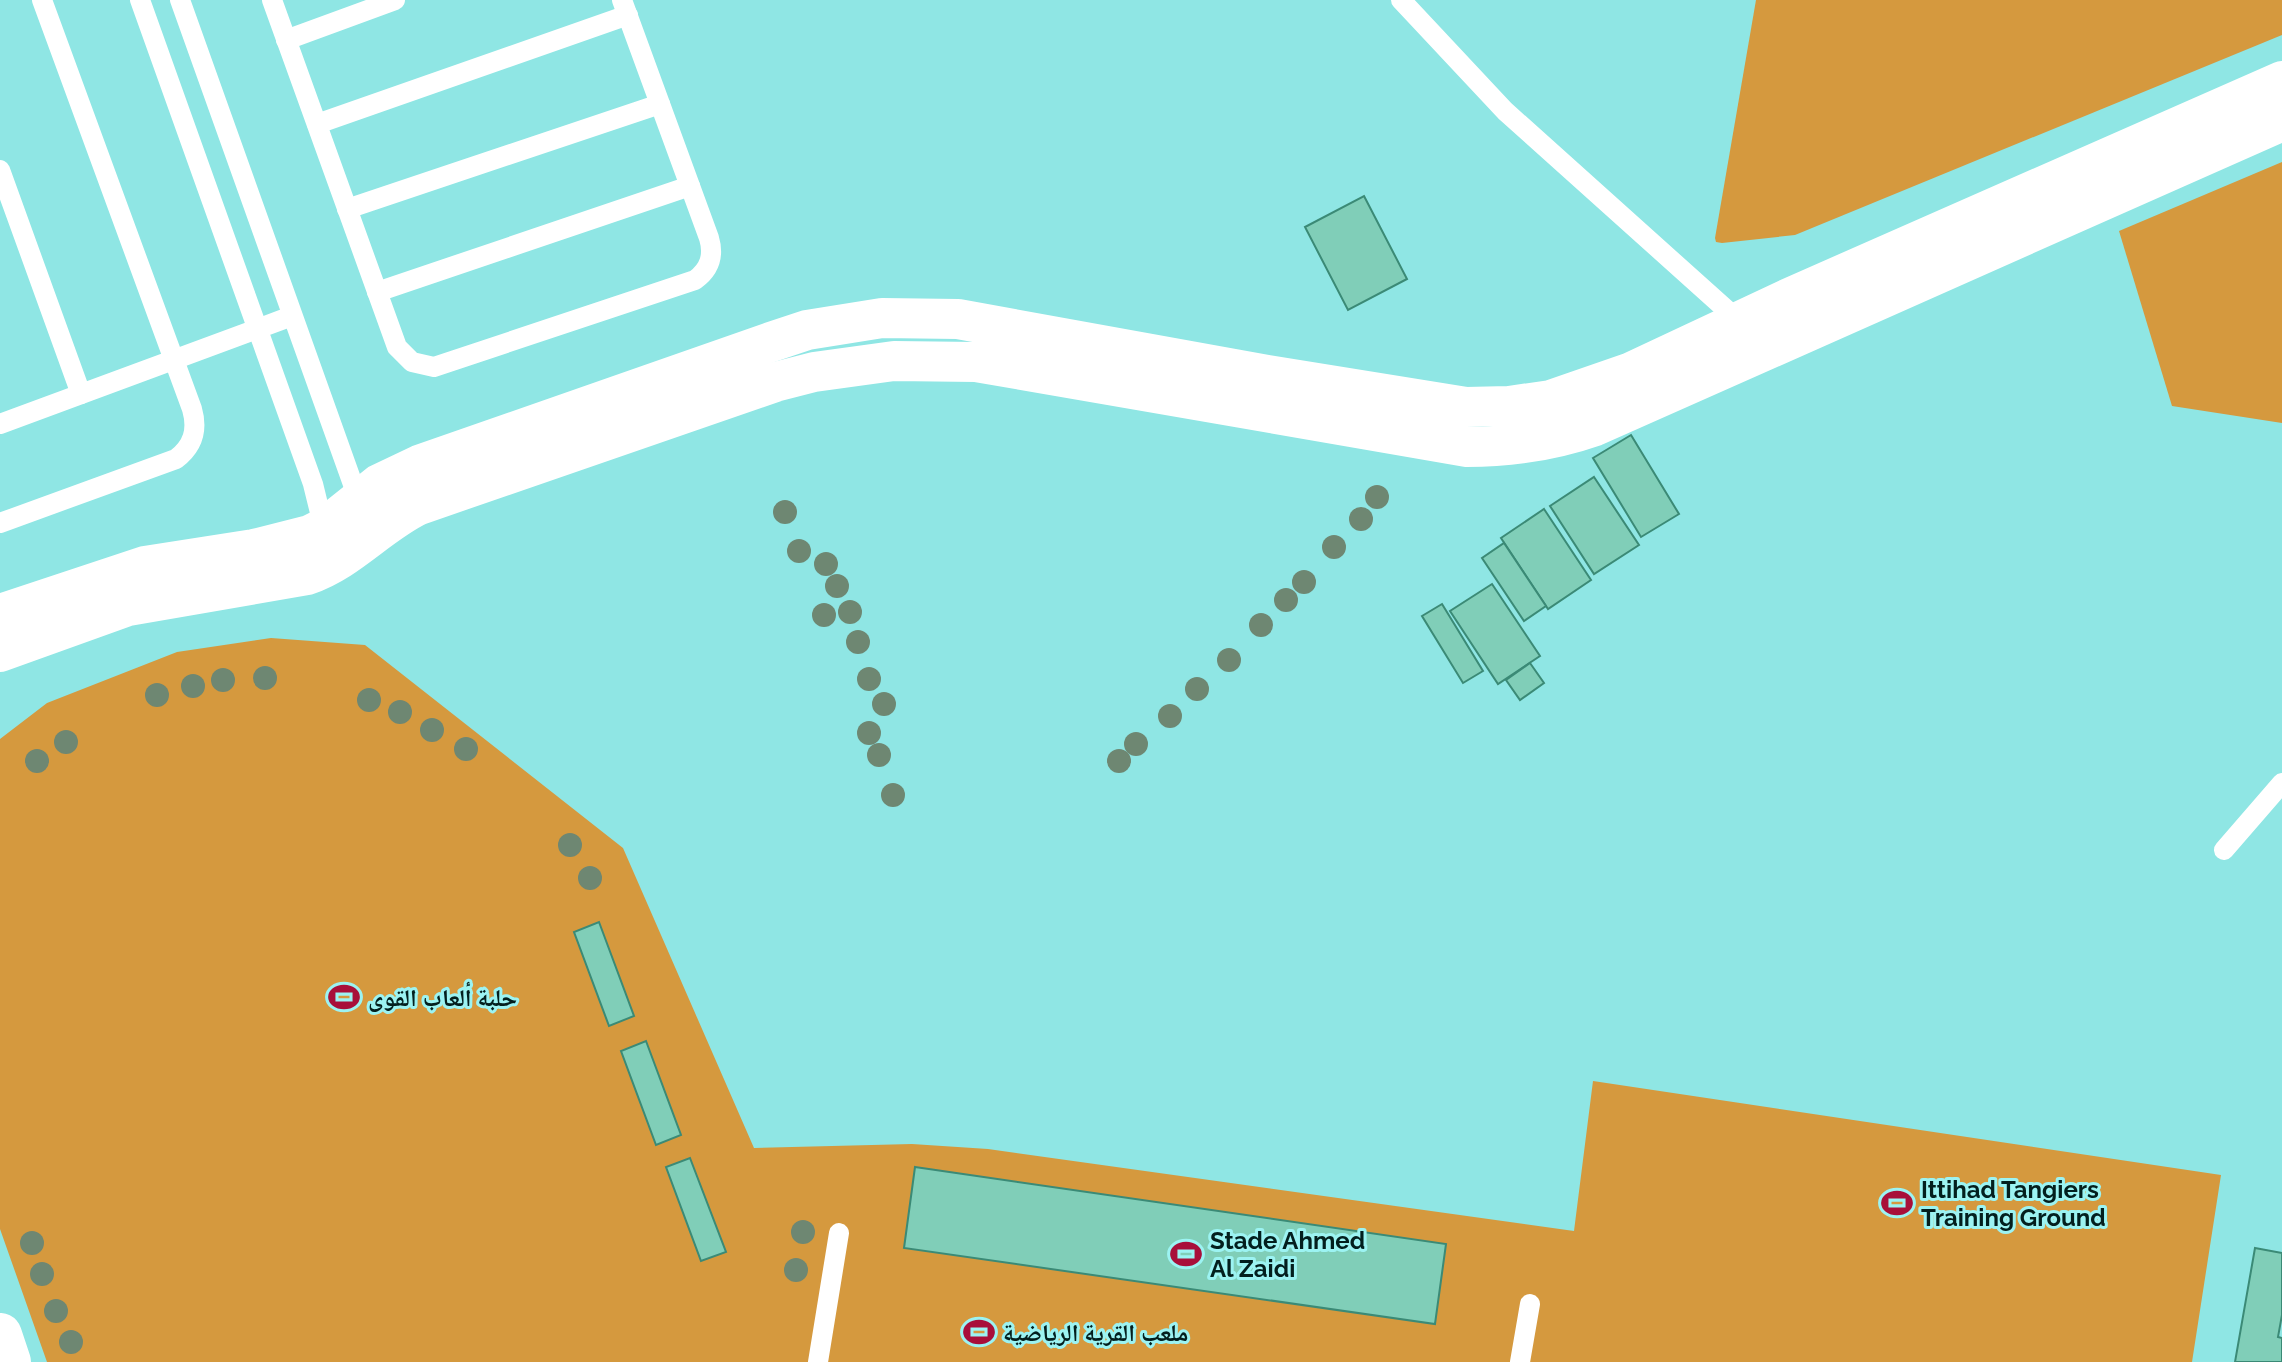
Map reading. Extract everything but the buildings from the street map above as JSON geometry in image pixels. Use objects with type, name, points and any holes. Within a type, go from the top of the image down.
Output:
[{"type":"street","points":[[0,652],[128,606],[307,575],[329,546],[366,517],[379,484],[419,465],[771,342],[844,323],[882,318],[958,319],[1267,375],[1466,407],[1509,406],[1551,400],[1592,388],[2282,81]]},
{"type":"street","points":[[366,517],[400,514],[775,382],[841,367],[894,361],[976,362],[1467,447],[1532,444],[1564,437],[1610,420],[2282,121]]},
{"type":"street","points":[[0,614],[145,566],[254,549],[310,535],[329,546]]},
{"type":"street","points":[[0,1335],[9,1362]]},
{"type":"lane","points":[[0,523],[165,464],[185,452],[191,443],[195,420],[42,0]]},
{"type":"lane","points":[[140,0],[313,484],[329,546]]},
{"type":"lane","points":[[180,0],[366,517]]},
{"type":"lane","points":[[272,0],[397,347],[412,362],[434,367],[490,349],[686,283],[703,274],[708,266],[712,248],[625,8],[317,124]]},
{"type":"lane","points":[[286,40],[395,0]]},
{"type":"lane","points":[[1401,0],[1505,111],[1739,321]]},
{"type":"lane","points":[[347,209],[660,104]]},
{"type":"lane","points":[[0,170],[81,394]]},
{"type":"lane","points":[[377,292],[690,186]]},
{"type":"lane","points":[[0,424],[292,316]]},
{"type":"lane","points":[[2224,850],[2282,783]]},
{"type":"lane","points":[[818,1362],[839,1233]]},
{"type":"lane","points":[[1520,1362],[1530,1304]]},
{"type":"shaded area","points":[[1756,0],[2282,0],[2282,35],[1795,235],[1722,243],[1716,242],[1715,238]]},
{"type":"shaded area","points":[[2282,162],[2282,423],[2172,406],[2119,231]]},
{"type":"shaded area","name":"حلبة ألعاب القوى","points":[[271,638],[365,645],[623,848],[754,1148],[912,1144],[988,1149],[1574,1231],[1593,1081],[2221,1175],[2192,1362],[47,1362],[0,1229],[0,739],[47,703],[177,652]]},
{"type":"place","name":"حلبة ألعاب القوى","points":[[344,997]]},
{"type":"place","name":"Ittihad Tangiers Training Ground","points":[[1897,1203]]},
{"type":"place","name":"Stade Ahmed Al Zaidi","points":[[1186,1254]]},
{"type":"place","name":"ملعب القرية الرياضية","points":[[979,1332]]}]
